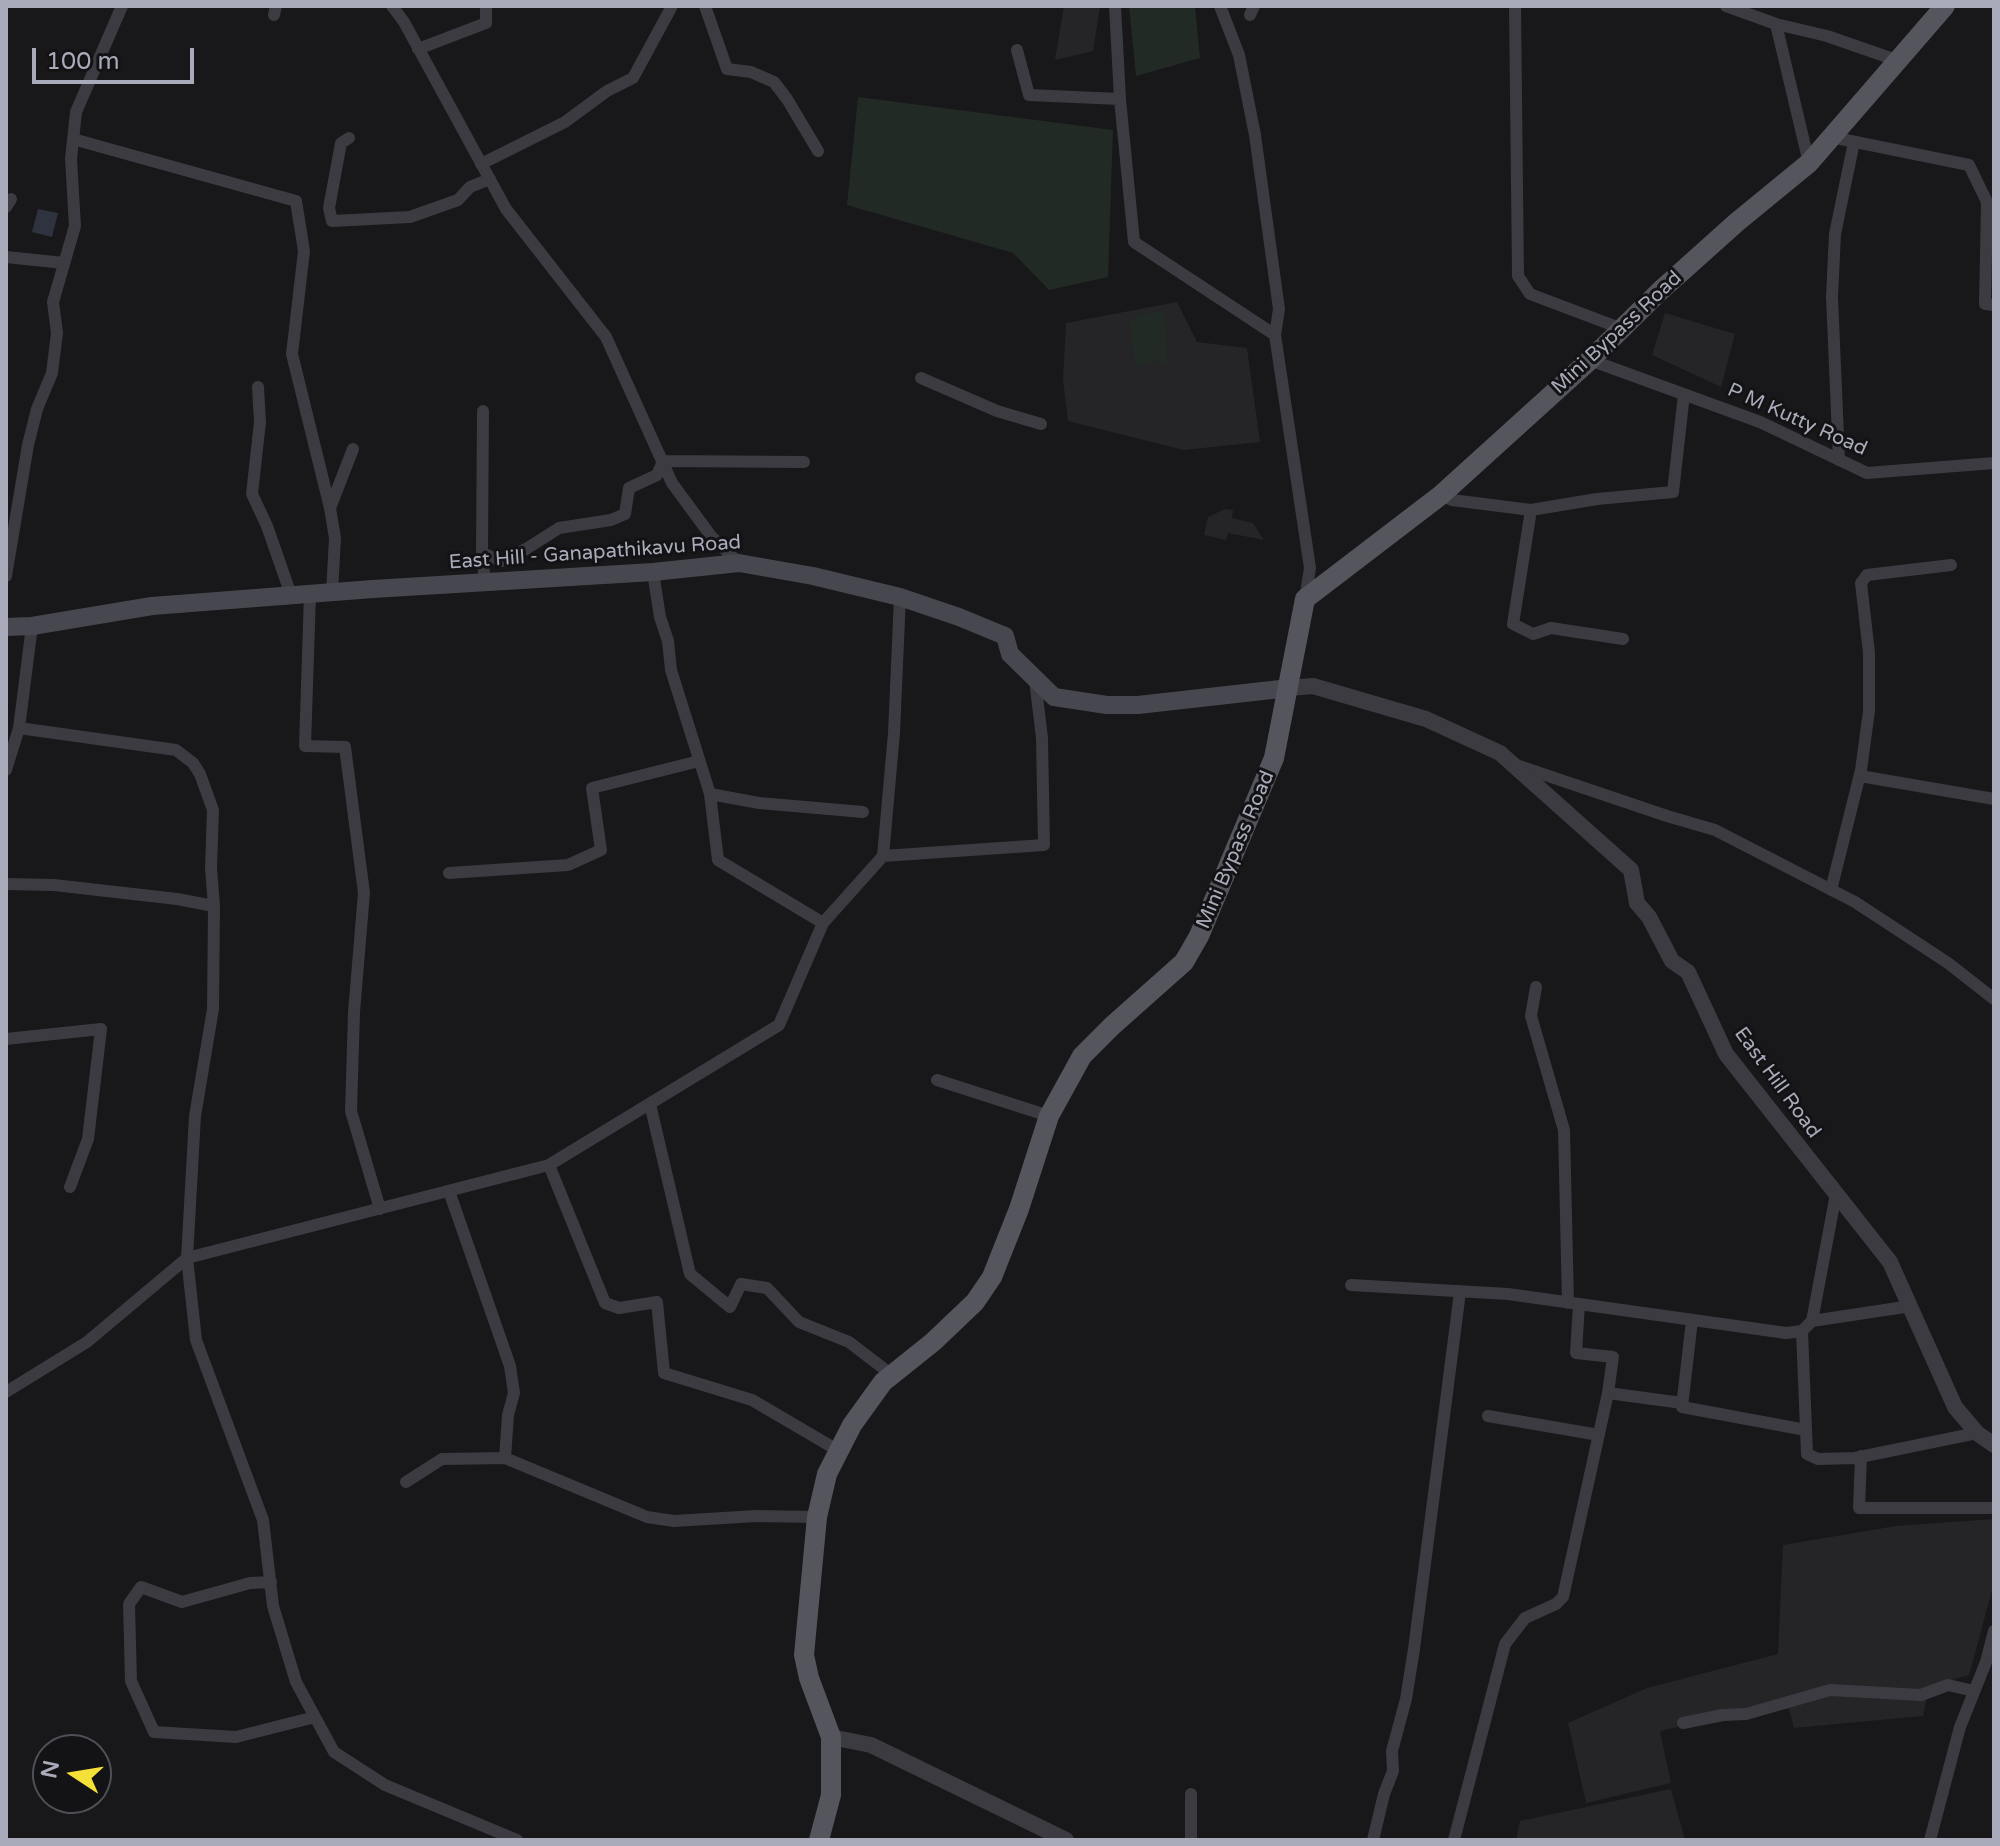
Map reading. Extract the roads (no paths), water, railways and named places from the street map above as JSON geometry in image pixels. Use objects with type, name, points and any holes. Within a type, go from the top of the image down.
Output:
[{"type":"main road","name":"Mini Bypass Road","points":[[819,1840],[831,1795],[831,1737],[809,1678],[804,1655],[817,1517],[827,1474],[852,1425],[883,1382],[933,1342],[964,1312],[992,1277],[1024,1197],[1049,1116],[1082,1056],[1184,962],[1199,936],[1274,758],[1305,599],[1441,495],[1737,222],[1809,163],[1945,6]]},
{"type":"main road","name":"East Hill - Ganapathikavu Road","points":[[6,627],[32,626],[152,606],[653,572],[739,563],[813,576],[900,597],[1005,636],[1010,654],[1054,697],[1107,705],[1138,705],[1289,688]]},
{"type":"street","points":[[6,576],[28,445],[37,409],[52,373],[57,333],[53,302],[75,226],[71,181],[76,112],[122,6]]},
{"type":"street","points":[[392,6],[506,209],[606,337],[672,483],[711,536],[739,563]]},
{"type":"street","points":[[418,49],[486,23],[486,6]]},
{"type":"street","points":[[481,164],[565,122],[607,91],[633,78],[672,6]]},
{"type":"street","points":[[705,6],[727,69],[751,72],[774,82],[818,151]]},
{"type":"street","points":[[1115,6],[1120,99],[1134,242],[1275,335]]},
{"type":"street","points":[[1220,6],[1239,55],[1255,135],[1279,309],[1275,335],[1310,568],[1305,599]]},
{"type":"street","points":[[1515,6],[1518,276],[1530,294],[1620,328]]},
{"type":"street","points":[[1726,6],[1899,61]]},
{"type":"street","points":[[1776,24],[1809,163]]},
{"type":"street","points":[[1017,50],[1029,95],[1120,99]]},
{"type":"street","points":[[1831,137],[1969,165],[1990,202],[1985,304],[1994,305]]},
{"type":"street","points":[[349,138],[341,143],[329,208],[332,221],[410,217],[458,200],[470,187],[490,179]]},
{"type":"street","points":[[73,139],[296,201],[304,251],[292,354],[330,508],[335,538],[332,592]]},
{"type":"street","points":[[1839,460],[1832,297],[1835,234],[1854,142]]},
{"type":"street","points":[[6,257],[64,263]]},
{"type":"street","name":"P M Kutty Road","points":[[1590,360],[1760,422],[1867,473],[1994,463]]},
{"type":"street","points":[[921,378],[997,411],[1041,424]]},
{"type":"street","points":[[258,387],[260,422],[252,494],[267,526],[291,595]]},
{"type":"street","points":[[1441,495],[1452,500],[1531,510],[1597,499],[1673,492],[1684,394]]},
{"type":"street","points":[[483,411],[482,553],[485,583]]},
{"type":"street","points":[[330,508],[353,449]]},
{"type":"street","points":[[663,461],[804,462]]},
{"type":"street","points":[[482,553],[501,561],[559,528],[611,520],[625,514],[629,488],[657,475],[663,461]]},
{"type":"street","points":[[1531,510],[1513,624],[1533,634],[1551,628],[1623,639]]},
{"type":"street","points":[[1831,890],[1860,776],[1869,711],[1869,653],[1861,583],[1867,575],[1951,565]]},
{"type":"street","points":[[653,572],[671,670],[710,794],[718,860],[823,923]]},
{"type":"street","points":[[310,595],[305,746],[345,747],[364,893],[354,1012],[351,1111],[380,1209]]},
{"type":"street","points":[[6,1392],[87,1342],[187,1258],[549,1165],[779,1025],[823,923],[883,856],[894,733],[900,597]]},
{"type":"street","points":[[6,770],[19,728],[32,626]]},
{"type":"street","points":[[883,856],[1044,845],[1042,738],[1035,680]]},
{"type":"street","name":"East Hill Road","points":[[1289,688],[1313,686],[1426,719],[1500,753],[1631,870],[1637,903],[1649,917],[1672,961],[1688,972],[1726,1054],[1890,1262],[1955,1407],[1977,1433],[1994,1445]]},
{"type":"street","points":[[19,728],[176,750],[193,763],[200,774],[213,810],[213,1009],[195,1116],[187,1258],[196,1340],[263,1520],[273,1606],[296,1682],[334,1752],[385,1785],[517,1840]]},
{"type":"street","points":[[449,873],[568,865],[601,850],[592,788],[699,761]]},
{"type":"street","points":[[1511,763],[1715,830],[1855,902],[1948,963],[1994,999]]},
{"type":"street","points":[[1860,776],[1994,799]]},
{"type":"street","points":[[710,794],[759,803],[863,812]]},
{"type":"street","points":[[6,884],[54,885],[214,906]]},
{"type":"street","points":[[1454,1840],[1505,1644],[1525,1618],[1556,1604],[1563,1597],[1608,1393],[1613,1357],[1576,1353],[1564,1130],[1531,1016],[1536,987]]},
{"type":"street","points":[[6,1039],[101,1029],[88,1139],[70,1187]]},
{"type":"street","points":[[937,1080],[1049,1116]]},
{"type":"street","points":[[650,1104],[690,1274],[730,1307],[741,1284],[767,1288],[799,1322],[849,1342],[892,1375]]},
{"type":"street","points":[[549,1165],[605,1303],[619,1308],[657,1302],[664,1373],[752,1400],[839,1451]]},
{"type":"street","points":[[449,1191],[510,1366],[514,1393],[508,1415],[505,1458]]},
{"type":"street","points":[[1351,1285],[1508,1294],[1786,1333],[1802,1331],[1812,1321],[1836,1194]]},
{"type":"street","points":[[1373,1840],[1393,1771],[1392,1751],[1414,1653],[1460,1292]]},
{"type":"street","points":[[1812,1321],[1911,1306]]},
{"type":"street","points":[[1692,1320],[1682,1407],[1806,1430]]},
{"type":"street","points":[[1802,1331],[1807,1454],[1818,1459],[1861,1456],[1977,1433]]},
{"type":"street","points":[[1608,1393],[1682,1403]]},
{"type":"street","points":[[1488,1416],[1599,1435]]},
{"type":"street","points":[[1861,1456],[1859,1508],[1994,1508]]},
{"type":"street","points":[[406,1482],[442,1459],[505,1458],[647,1517],[674,1521],[756,1516],[817,1517]]},
{"type":"street","points":[[271,1582],[250,1583],[182,1602],[141,1587],[129,1604],[131,1681],[154,1732],[236,1737],[315,1717]]},
{"type":"street","points":[[1930,1840],[1960,1727],[1986,1662],[1994,1631]]},
{"type":"street","points":[[1683,1723],[1746,1714],[1830,1690],[1921,1695],[1948,1685],[1974,1691]]},
{"type":"street","points":[[831,1737],[871,1745],[1066,1840]]},
{"type":"street","points":[[1191,1794],[1191,1840]]},
{"type":"water","points":[[38,209],[58,213],[52,237],[32,232]]}]
